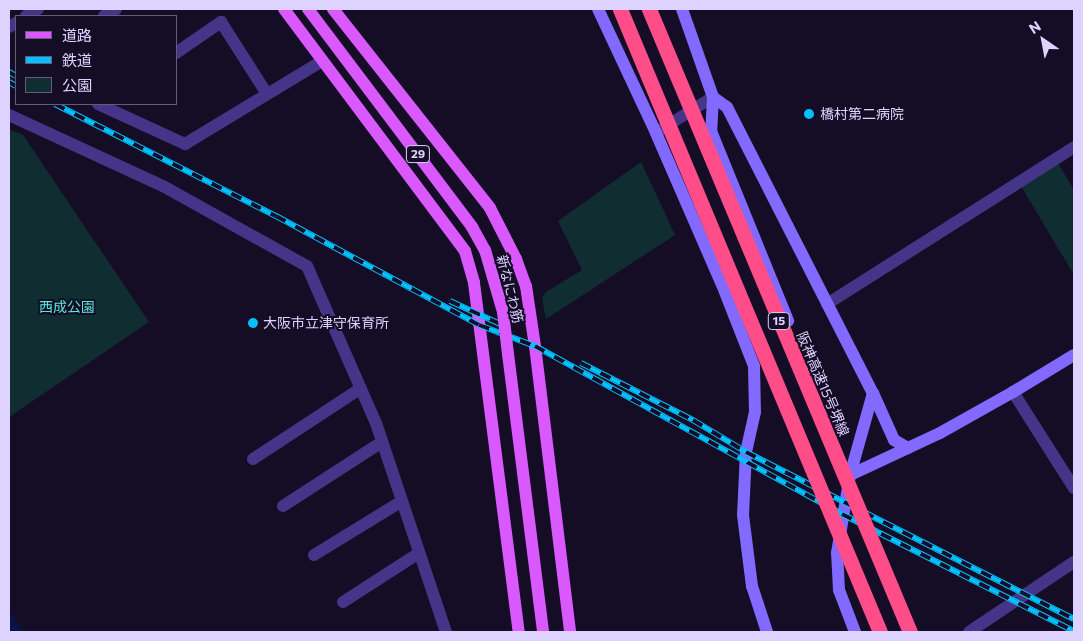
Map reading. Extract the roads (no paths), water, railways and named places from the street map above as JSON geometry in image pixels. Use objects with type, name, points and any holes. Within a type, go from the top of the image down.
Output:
[{"type":"highway","name":"15","points":[[620,9],[880,632]]},
{"type":"highway","name":"阪神高速15号堺線","points":[[650,9],[910,632]]},
{"type":"highway","name":"15","points":[[658,9],[712,145],[739,223]]},
{"type":"main road","points":[[284,9],[443,219],[465,251],[474,284],[519,632]]},
{"type":"main road","name":"新なにわ筋","points":[[308,9],[472,227],[485,250],[503,312],[543,632]]},
{"type":"main road","points":[[333,9],[490,208],[516,259],[526,286],[536,346],[570,632]]},
{"type":"street","points":[[598,9],[656,133],[725,292],[754,366],[755,412],[746,452],[743,515],[752,586],[767,632]]},
{"type":"street","points":[[682,9],[713,97],[711,131],[850,475]]},
{"type":"street","points":[[178,52],[221,22],[267,94]]},
{"type":"street","points":[[102,105],[185,144],[322,60]]},
{"type":"street","points":[[656,133],[713,97]]},
{"type":"street","points":[[713,97],[727,107],[873,393],[894,440],[908,448]]},
{"type":"street","points":[[9,115],[163,186],[307,266],[361,388],[382,442],[446,632]]},
{"type":"street","points":[[827,304],[1074,147]]},
{"type":"street","points":[[850,475],[908,448],[1013,392],[1074,355]]},
{"type":"street","points":[[252,458],[361,388]]},
{"type":"street","points":[[1013,392],[1074,488]]},
{"type":"street","points":[[855,632],[839,590],[836,553],[850,475],[873,393]]},
{"type":"street","points":[[283,506],[382,442]]},
{"type":"street","points":[[314,555],[402,501]]},
{"type":"street","points":[[343,602],[419,553]]},
{"type":"street","points":[[969,632],[1074,562]]},
{"type":"railway","points":[[9,72],[15,75]]},
{"type":"railway","points":[[9,82],[15,85]]},
{"type":"railway","points":[[57,105],[276,216],[479,325],[535,346],[842,514],[1074,631]]},
{"type":"railway","points":[[450,301],[509,328]]},
{"type":"railway","points":[[581,363],[693,420],[746,452],[1074,619]]},
{"type":"place","name":"橋村第二病院","points":[[809,114]]},
{"type":"place","name":"大阪市立津守保育所","points":[[253,323]]},
{"type":"park label","name":"西成公園","points":[[67,307]]}]
